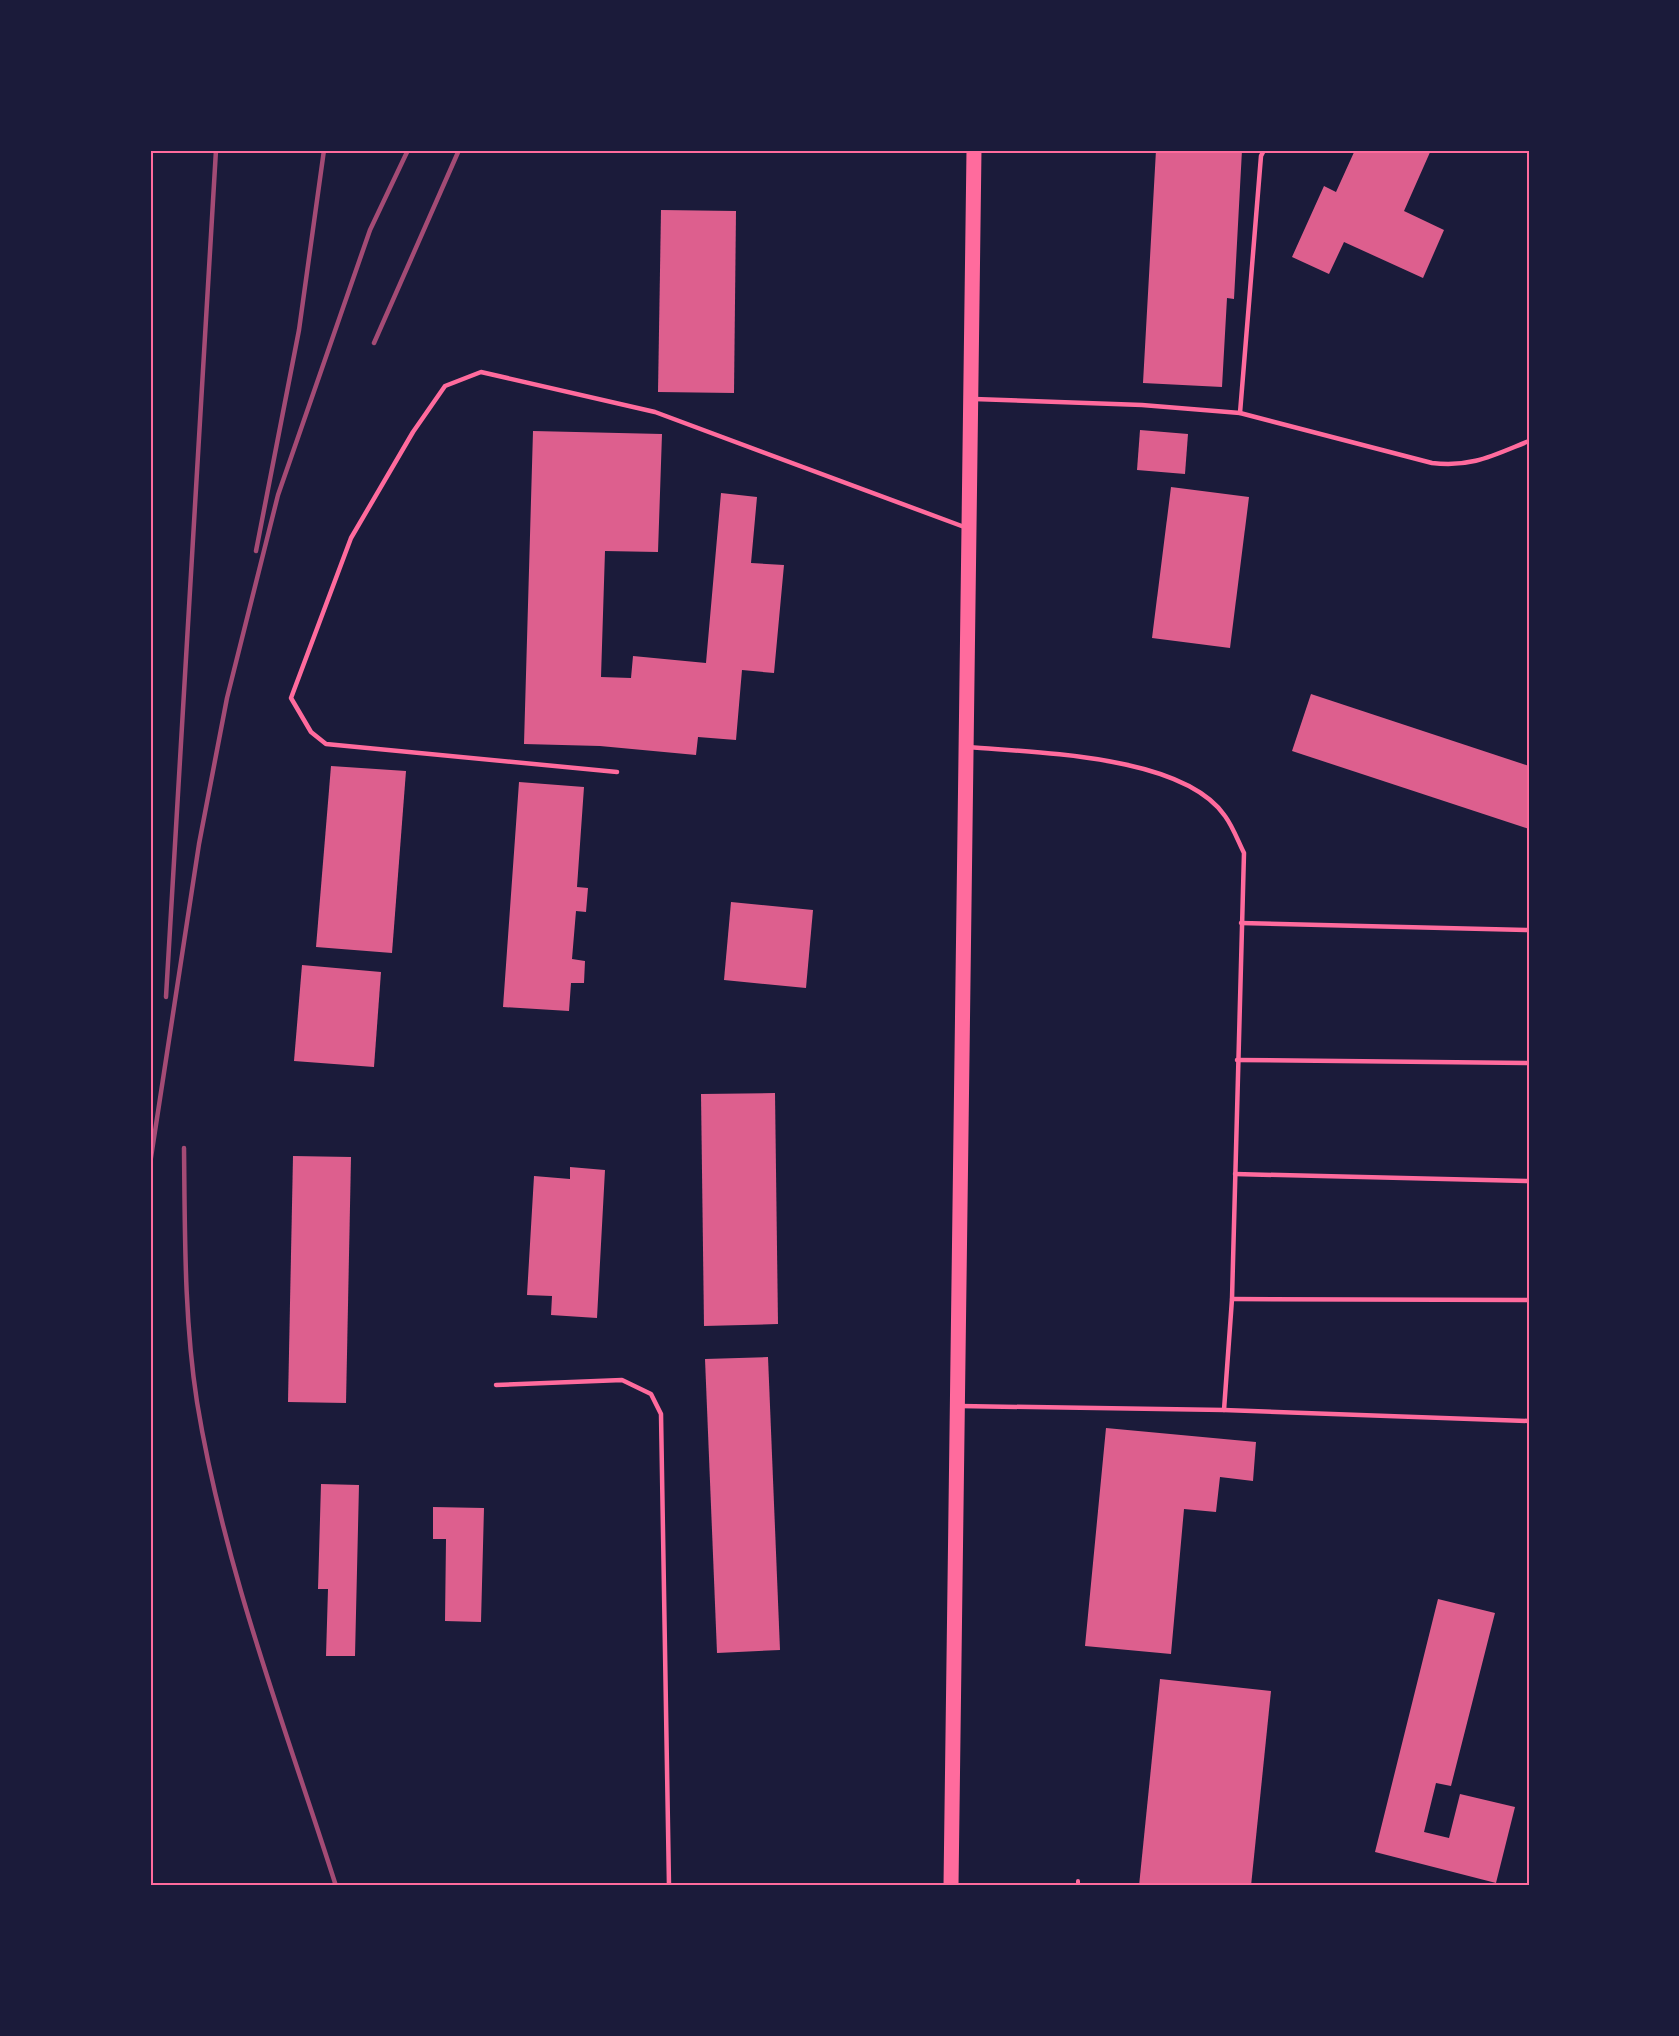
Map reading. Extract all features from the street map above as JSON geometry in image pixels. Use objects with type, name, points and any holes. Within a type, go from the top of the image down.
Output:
[{"type":"main road","points":[[951,1886],[974,150]]},
{"type":"lane","points":[[1240,413],[1260,168],[1264,150]]},
{"type":"lane","points":[[617,772],[326,744],[311,732],[291,698],[351,538],[413,432],[445,386],[481,372],[655,412],[969,529]]},
{"type":"lane","points":[[971,399],[1142,405],[1240,413],[1432,463],[1455,466],[1478,462],[1529,441]]},
{"type":"lane","points":[[966,747],[1113,760],[1176,779],[1224,815],[1244,853],[1232,1299],[1224,1410]]},
{"type":"lane","points":[[1241,923],[1529,930]]},
{"type":"lane","points":[[1237,1060],[1529,1063]]},
{"type":"lane","points":[[1235,1174],[1529,1181]]},
{"type":"lane","points":[[1232,1299],[1529,1300]]},
{"type":"lane","points":[[496,1385],[622,1380],[651,1394],[661,1414],[669,1886]]},
{"type":"lane","points":[[958,1406],[1224,1410],[1529,1421]]},
{"type":"building","points":[[1156,150],[1242,150],[1234,299],[1227,298],[1222,387],[1143,383]]},
{"type":"building","points":[[1355,150],[1431,150],[1404,211],[1444,230],[1423,278],[1344,242],[1329,274],[1292,257],[1324,186],[1336,192]]},
{"type":"building","points":[[661,210],[736,211],[734,393],[658,392]]},
{"type":"building","points":[[1140,430],[1188,434],[1185,474],[1137,470]]},
{"type":"building","points":[[533,431],[662,434],[658,552],[605,551],[601,677],[631,678],[633,656],[706,663],[721,493],[757,497],[751,563],[784,565],[774,673],[742,670],[736,740],[698,737],[696,755],[600,746],[524,744]]},
{"type":"building","points":[[1171,487],[1249,497],[1230,648],[1152,638]]},
{"type":"building","points":[[1311,694],[1529,766],[1529,829],[1292,751]]},
{"type":"building","points":[[331,766],[406,771],[392,953],[316,947]]},
{"type":"building","points":[[519,782],[584,787],[577,887],[588,888],[586,912],[576,911],[572,959],[585,961],[584,983],[571,983],[569,1011],[503,1007]]},
{"type":"building","points":[[731,902],[813,910],[806,988],[724,980]]},
{"type":"building","points":[[302,965],[381,972],[374,1067],[294,1061]]},
{"type":"building","points":[[775,1093],[778,1324],[704,1326],[701,1094]]},
{"type":"building","points":[[293,1156],[351,1157],[346,1403],[288,1402]]},
{"type":"building","points":[[570,1167],[605,1170],[597,1318],[551,1315],[552,1296],[527,1295],[534,1176],[570,1179]]},
{"type":"building","points":[[768,1357],[780,1650],[717,1653],[705,1359]]},
{"type":"building","points":[[1106,1428],[1256,1442],[1253,1481],[1220,1477],[1216,1512],[1184,1509],[1171,1654],[1085,1646]]},
{"type":"building","points":[[321,1484],[359,1485],[355,1656],[326,1656],[328,1589],[318,1589]]},
{"type":"building","points":[[433,1507],[484,1508],[481,1622],[445,1621],[446,1539],[433,1539]]},
{"type":"building","points":[[1438,1599],[1495,1613],[1451,1786],[1436,1783],[1424,1832],[1449,1838],[1460,1794],[1515,1807],[1496,1883],[1375,1852]]},
{"type":"building","points":[[1160,1679],[1271,1691],[1251,1886],[1139,1886]]},
{"type":"railway","points":[[166,997],[216,150]]},
{"type":"railway","points":[[256,551],[299,330],[324,150]]},
{"type":"railway","points":[[150,1164],[199,844],[227,698],[278,495],[370,230],[408,150]]},
{"type":"railway","points":[[374,343],[459,150]]},
{"type":"railway","points":[[184,1148],[186,1275],[190,1339],[197,1402],[209,1464],[239,1586],[336,1886]]}]
